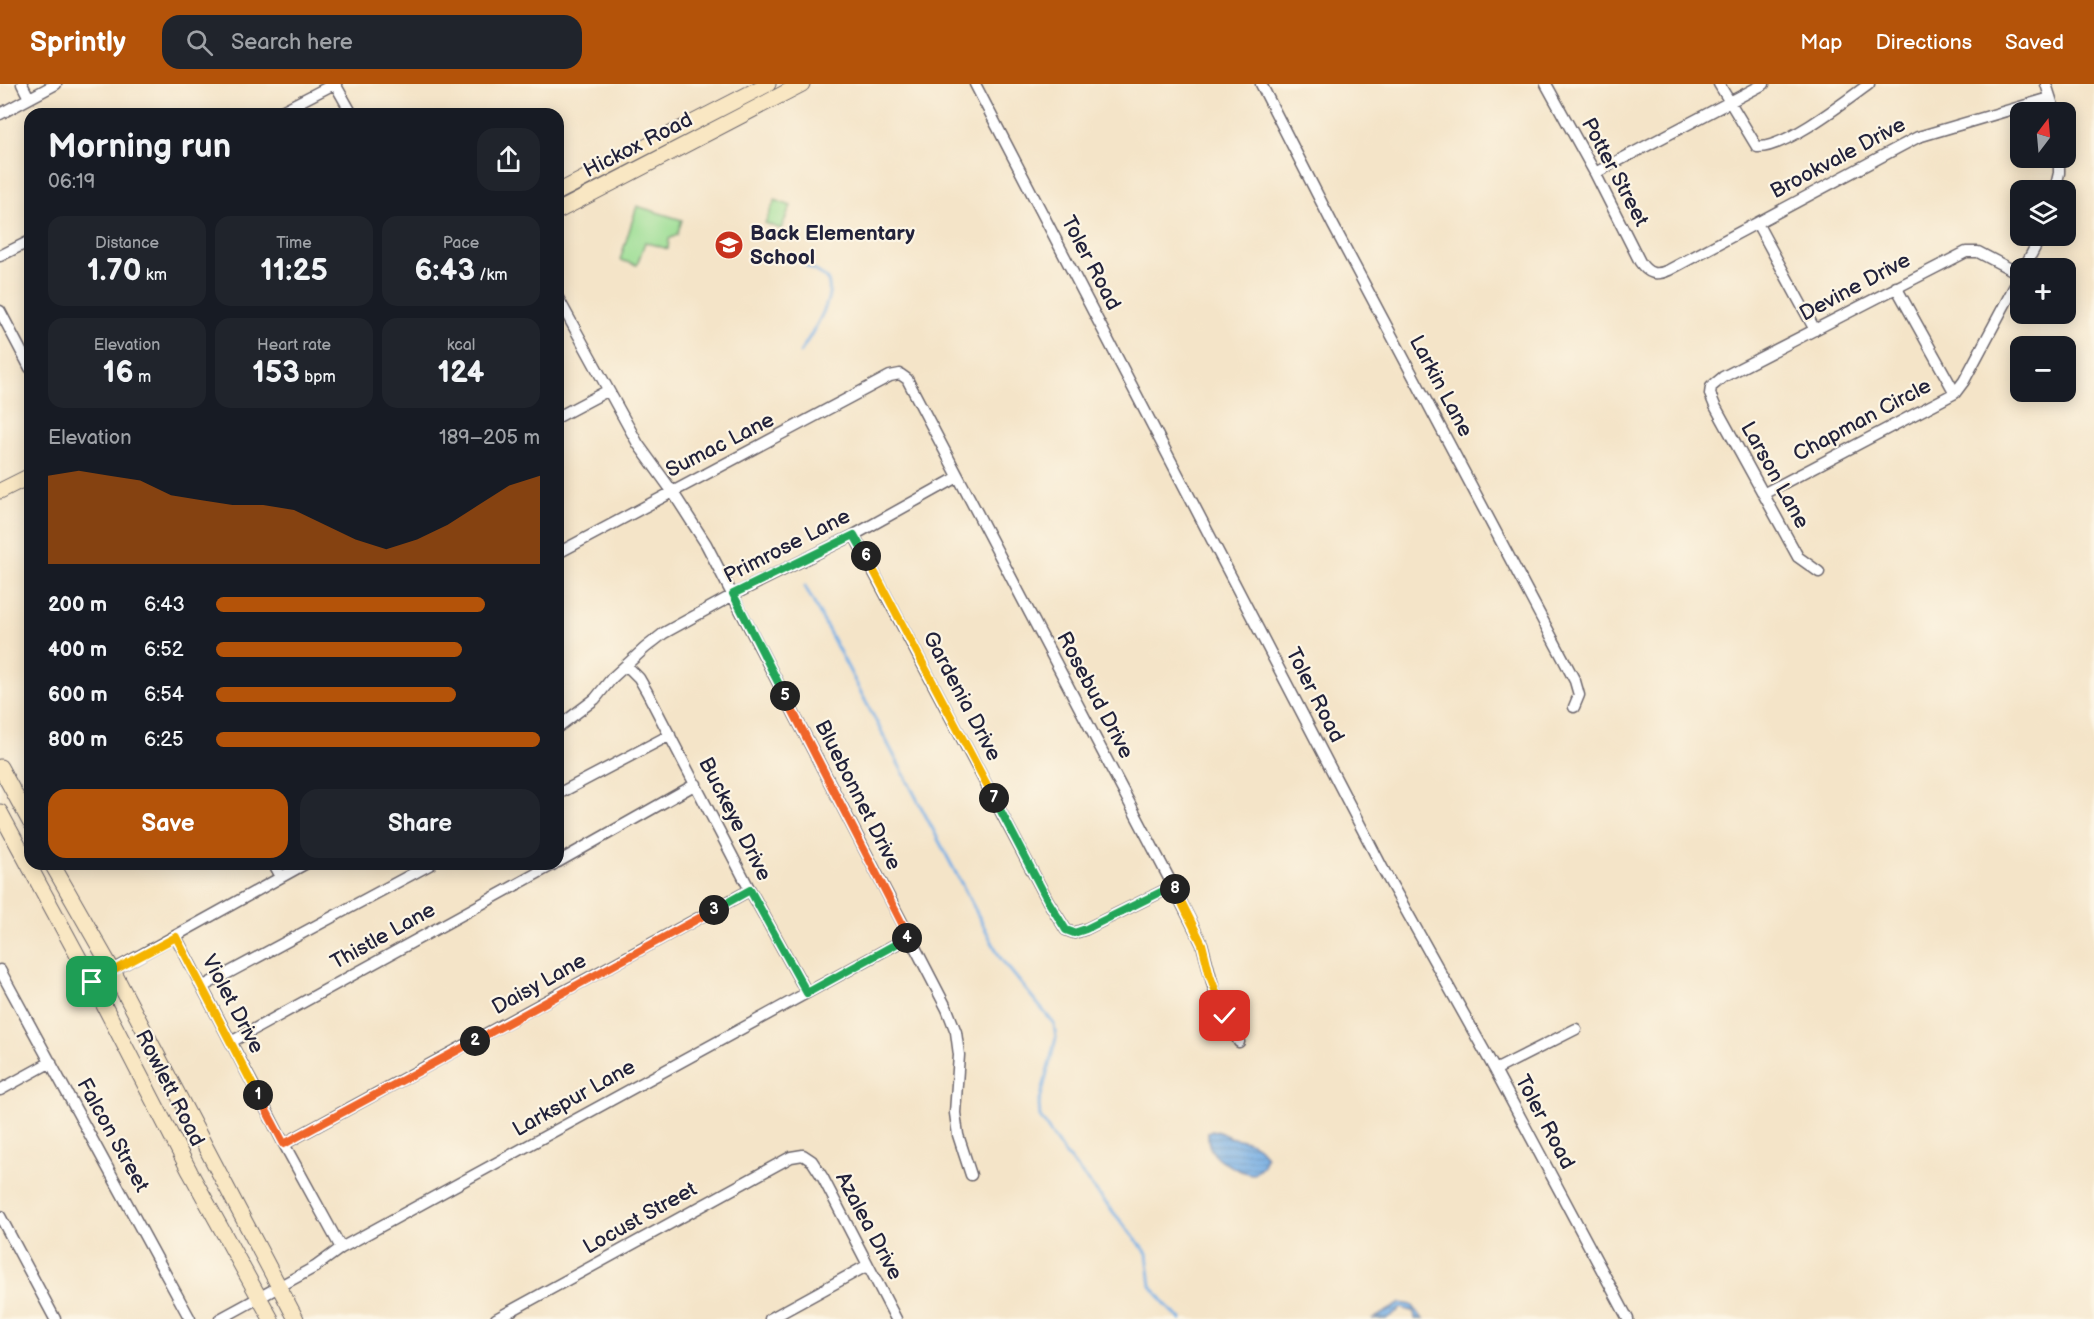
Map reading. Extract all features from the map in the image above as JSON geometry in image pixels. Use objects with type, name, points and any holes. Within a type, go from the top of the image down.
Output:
[{"type":"main road","name":"Hickox Road","points":[[564,208],[624,176],[728,114],[768,84]]},
{"type":"main road","name":"Hickox Road","points":[[564,189],[703,117],[728,114],[802,84]]},
{"type":"main road","points":[[624,176],[624,166],[627,160],[699,124],[703,117]]},
{"type":"main road","points":[[0,491],[24,479]]},
{"type":"main road","points":[[0,767],[24,811]]},
{"type":"main road","name":"Rowlett Road","points":[[2,819],[24,859]]},
{"type":"main road","name":"Rowlett Road","points":[[30,870],[92,982],[190,1172],[272,1319]]},
{"type":"main road","name":"Rowlett Road","points":[[55,870],[113,971],[296,1319]]},
{"type":"street","points":[[22,84],[29,98]]},
{"type":"street","points":[[0,114],[56,84]]},
{"type":"street","points":[[288,108],[335,84],[349,108]]},
{"type":"street","name":"Toler Road","points":[[975,84],[1384,871],[1495,1070],[1628,1319]]},
{"type":"street","name":"Larkin Lane","points":[[1261,84],[1333,225],[1575,681],[1579,695],[1574,706]]},
{"type":"street","name":"Potter Street","points":[[1546,84],[1640,262],[1652,274]]},
{"type":"street","points":[[1719,84],[1757,147],[1765,147],[1784,140],[1836,108],[1869,84]]},
{"type":"street","points":[[1595,173],[1764,84]]},
{"type":"street","points":[[2046,84],[2051,102]]},
{"type":"street","name":"Brookvale Drive","points":[[1652,274],[1669,270],[1918,137],[2050,98]]},
{"type":"street","points":[[1757,223],[1815,330]]},
{"type":"street","points":[[0,256],[24,244]]},
{"type":"street","name":"Devine Drive","points":[[1711,387],[1723,378],[1966,252],[1978,252],[2010,269]]},
{"type":"street","points":[[1896,287],[1955,393]]},
{"type":"street","name":"Chapman Circle","points":[[1763,494],[1955,393],[1964,381],[2010,294]]},
{"type":"street","name":"Bluebonnet Drive","points":[[564,309],[638,444],[706,544],[947,1009],[956,1032],[959,1055],[956,1113],[958,1135],[971,1174]]},
{"type":"street","points":[[0,310],[24,356]]},
{"type":"street","name":"Rosebud Drive","points":[[900,374],[908,379],[1173,886],[1202,944],[1216,997],[1239,1042]]},
{"type":"street","name":"Sumac Lane","points":[[564,550],[890,376],[900,374]]},
{"type":"street","name":"Larson Lane","points":[[1711,387],[1710,394],[1715,406],[1798,557],[1820,572]]},
{"type":"street","points":[[564,414],[607,391]]},
{"type":"street","name":"Primrose Lane","points":[[564,722],[595,699],[612,678],[664,633],[733,594],[854,535],[958,477]]},
{"type":"street","name":"Gardenia Drive","points":[[854,535],[1048,901],[1066,930],[1074,933],[1086,929],[1173,886]]},
{"type":"street","name":"Buckeye Drive","points":[[627,666],[639,678],[750,890],[807,993]]},
{"type":"street","points":[[564,792],[670,735]]},
{"type":"street","points":[[564,859],[696,784]]},
{"type":"street","points":[[2,819],[24,817]]},
{"type":"street","points":[[277,870],[281,877]]},
{"type":"street","points":[[92,982],[293,870]]},
{"type":"street","points":[[202,987],[419,870]]},
{"type":"street","name":"Thistle Lane","points":[[231,1042],[543,870]]},
{"type":"street","name":"Daisy Lane","points":[[284,1144],[750,890]]},
{"type":"street","name":"Violet Drive","points":[[176,937],[341,1248]]},
{"type":"street","name":"Larkspur Lane","points":[[220,1319],[315,1267],[341,1248],[909,937]]},
{"type":"street","name":"Falcon Street","points":[[0,970],[190,1319]]},
{"type":"street","points":[[1495,1070],[1576,1029]]},
{"type":"street","points":[[0,1090],[51,1062]]},
{"type":"street","name":"Azalea Drive","points":[[802,1155],[812,1161],[823,1178],[896,1319]]},
{"type":"street","name":"Locust Street","points":[[496,1319],[791,1157],[802,1155]]},
{"type":"street","points":[[0,1216],[55,1319]]},
{"type":"street","points":[[770,1319],[868,1265]]},
{"type":"green space","points":[[775,200],[791,206],[781,229],[765,223]]},
{"type":"green space","points":[[637,206],[682,220],[677,235],[669,239],[668,249],[645,242],[637,265],[620,260]]},
{"type":"water","points":[[1212,1130],[1255,1145],[1266,1157],[1263,1165],[1254,1174],[1225,1163],[1215,1155],[1210,1147],[1208,1132]]},
{"type":"water","points":[[1401,1303],[1412,1305],[1423,1319],[1415,1319],[1414,1312],[1402,1308],[1386,1319],[1373,1319]]},
{"type":"waterway","points":[[800,353],[822,315],[829,293],[829,284],[825,277],[805,265]]},
{"type":"waterway","points":[[805,586],[1001,959],[1054,1024],[1056,1038],[1039,1104],[1040,1117],[1062,1150],[1147,1253],[1151,1286],[1171,1311],[1181,1319]]},
{"type":"place","name":"Back Elementary School","points":[[729,245]]},
{"type":"route","points":[[92,982],[176,937],[284,1144],[750,890],[807,993],[909,937],[733,594],[854,535],[1062,925],[1066,930],[1074,933],[1086,929],[1173,886],[1202,944],[1216,997],[1225,1016]]}]
